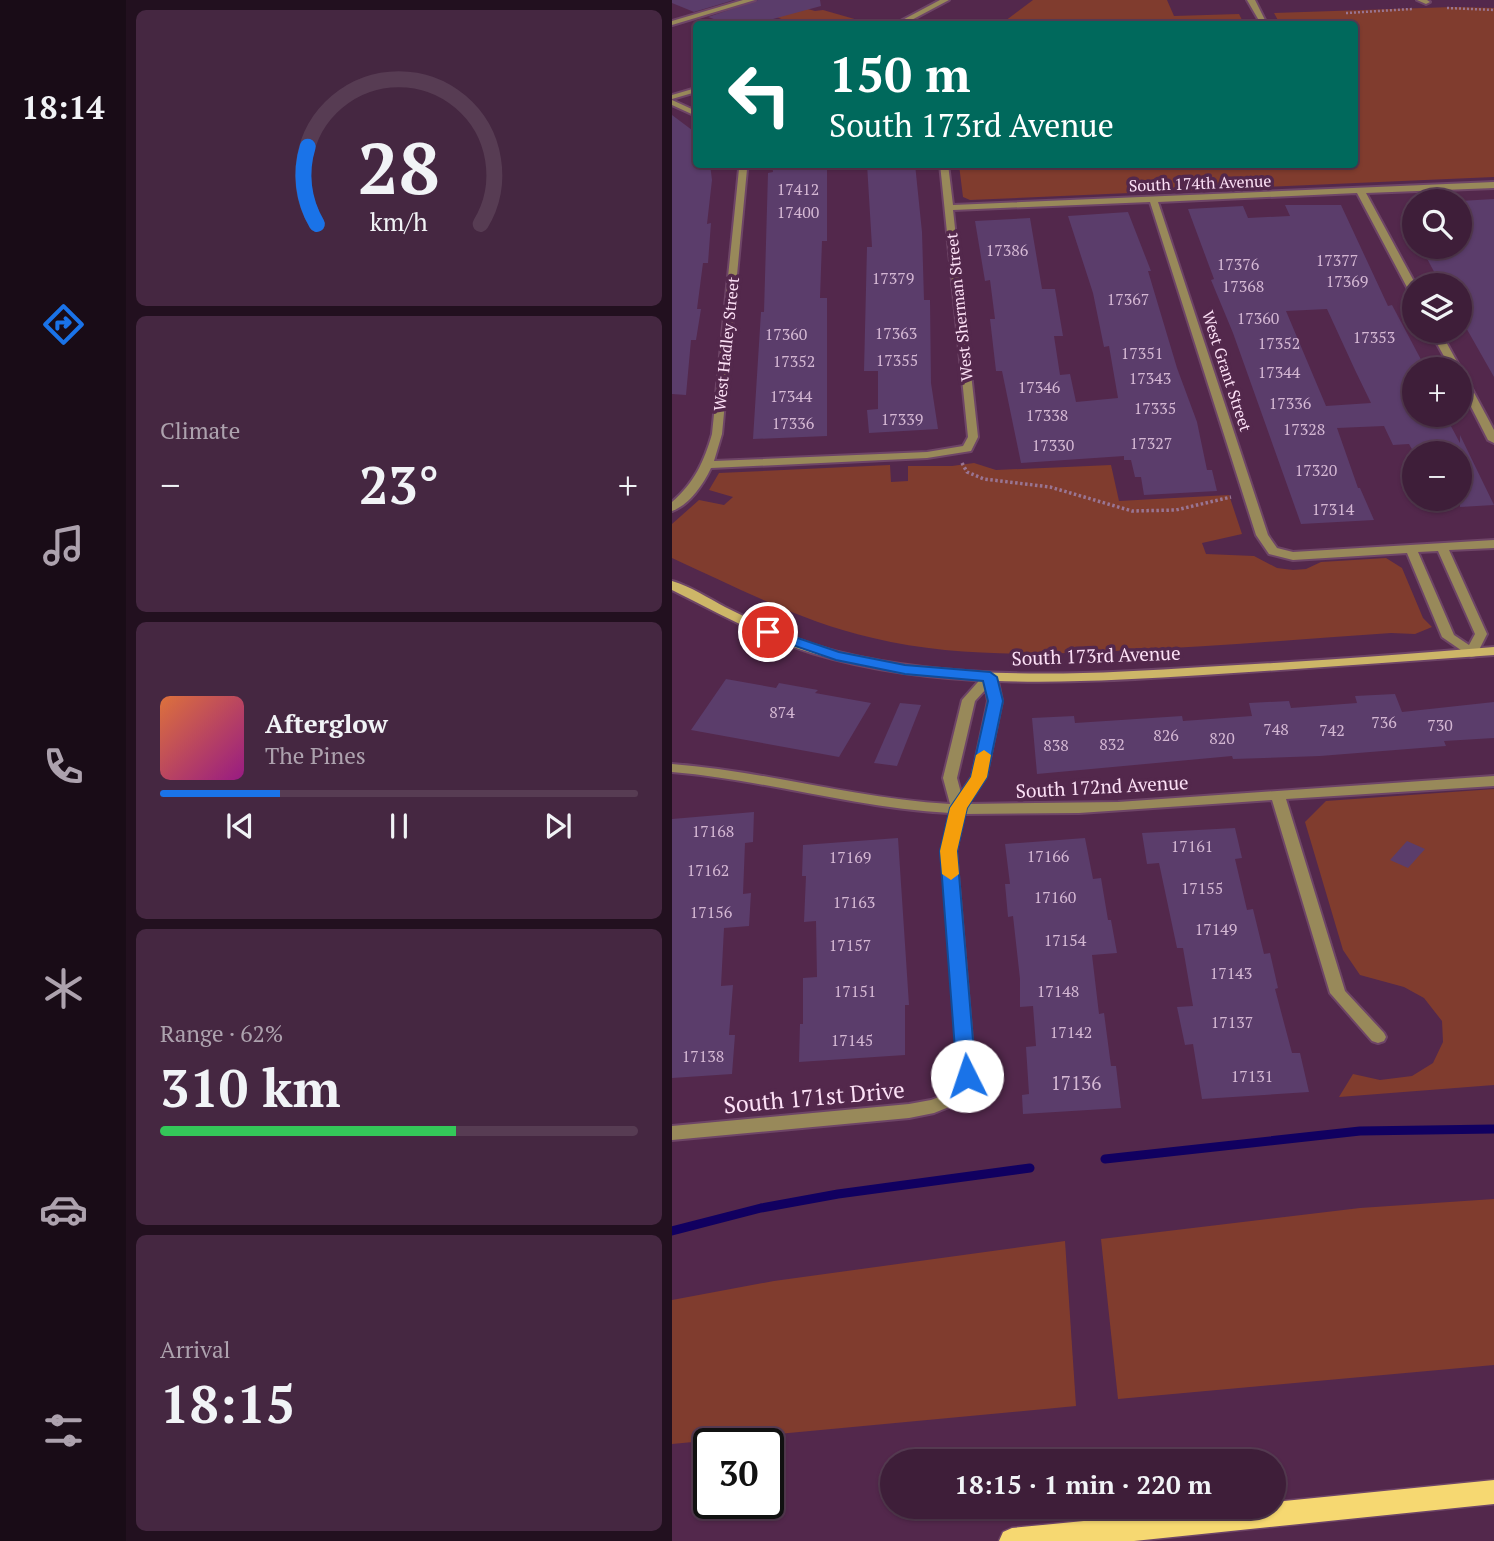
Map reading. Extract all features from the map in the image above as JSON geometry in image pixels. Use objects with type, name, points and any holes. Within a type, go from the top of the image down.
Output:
[{"type":"main road","points":[[1012,1541],[1076,1538],[1494,1492]]},
{"type":"street","points":[[672,23],[751,0]]},
{"type":"street","points":[[905,21],[944,0]]},
{"type":"street","points":[[1251,0],[1262,21]]},
{"type":"street","points":[[672,100],[693,91]]},
{"type":"street","points":[[672,100],[693,112]]},
{"type":"street","name":"West Hadley Street","points":[[672,508],[689,495],[710,465],[717,434],[741,168]]},
{"type":"street","name":"West Sherman Street","points":[[710,465],[927,455],[967,449],[973,437],[944,168]]},
{"type":"street","name":"South 174th Avenue","points":[[948,208],[1494,185]]},
{"type":"street","points":[[1360,191],[1404,273]]},
{"type":"street","name":"West Grant Street","points":[[1153,199],[1262,535],[1273,551],[1293,556],[1410,549]]},
{"type":"street","points":[[1472,399],[1494,440]]},
{"type":"street","points":[[1442,547],[1481,635],[1471,653],[1448,637],[1410,549],[1442,547],[1494,544]]},
{"type":"street","name":"South 173rd Avenue","points":[[672,585],[768,632],[836,656],[905,670],[990,677],[1154,674],[1494,651]]},
{"type":"street","points":[[958,808],[979,777],[995,701],[990,677]]},
{"type":"street","points":[[958,808],[950,778],[968,700],[990,677]]},
{"type":"street","name":"South 172nd Avenue","points":[[672,768],[728,772],[806,789],[920,807],[1046,810],[1494,781]]},
{"type":"street","points":[[1278,795],[1338,993],[1378,1037]]},
{"type":"street","name":"South 171st Drive","points":[[672,1133],[909,1111],[934,1106],[958,1096],[967,1076],[948,851],[958,808]]},
{"type":"path","points":[[1447,8],[1494,10]]},
{"type":"path","points":[[1346,13],[1413,9]]},
{"type":"path","points":[[962,463],[967,472],[984,479],[1050,487],[1132,511],[1177,510],[1232,497]]},
{"type":"shaded area","points":[[775,0],[862,21],[786,21],[749,6]]},
{"type":"shaded area","points":[[1033,0],[1167,0],[1174,16],[1239,14],[1242,21],[1005,21]]},
{"type":"shaded area","points":[[1494,8],[1494,177],[970,200],[963,197],[959,168],[1358,168],[1358,21],[1278,21],[1274,13]]},
{"type":"shaded area","points":[[974,463],[996,470],[1111,465],[1119,501],[1229,495],[1242,534],[1202,543],[1206,554],[1254,556],[1277,568],[1293,570],[1306,569],[1321,562],[1386,558],[1402,568],[1423,618],[1432,627],[1415,634],[1391,633],[1100,652],[969,652],[873,638],[821,623],[672,558],[672,524],[699,500],[724,505],[733,497],[709,490],[719,473],[890,465],[891,482],[908,481],[908,466]]},
{"type":"shaded area","points":[[1494,789],[1494,1085],[1339,1097],[1353,1074],[1380,1080],[1412,1076],[1433,1063],[1443,1042],[1442,1021],[1424,998],[1404,987],[1360,975],[1343,950],[1305,822],[1326,801]]},
{"type":"shaded area","points":[[1494,1199],[1494,1365],[1118,1399],[1101,1239],[1360,1208]]},
{"type":"shaded area","points":[[1065,1241],[1076,1406],[784,1433],[784,1428],[693,1428],[693,1442],[672,1444],[672,1300],[774,1281]]},
{"type":"building","points":[[672,0],[734,0],[694,12],[672,3]]},
{"type":"building","points":[[758,0],[820,0],[821,6],[766,21],[719,21],[708,17]]},
{"type":"building","points":[[672,115],[693,131],[693,168],[710,168],[712,180],[707,224],[711,223],[708,263],[703,263],[697,309],[701,309],[696,340],[691,340],[686,395],[672,394]]},
{"type":"building","points":[[772,168],[827,168],[827,241],[822,241],[820,298],[827,298],[827,436],[753,439],[761,312],[764,312],[768,173],[773,172]]},
{"type":"building","points":[[867,168],[915,168],[922,232],[924,300],[930,300],[931,383],[938,429],[869,433],[867,410],[878,409],[878,371],[864,371],[867,247],[872,247]]},
{"type":"building","points":[[1494,199],[1494,377],[1472,338],[1472,273],[1435,273],[1427,259],[1472,259],[1472,200]]},
{"type":"building","points":[[1285,205],[1341,205],[1388,306],[1392,305],[1402,324],[1402,343],[1412,343],[1420,357],[1402,357],[1402,427],[1451,427],[1459,441],[1402,441],[1402,444],[1393,445],[1384,426],[1337,428],[1358,488],[1374,520],[1301,524],[1233,333],[1211,280],[1214,279],[1188,209],[1243,206],[1248,218],[1290,216]],"holes":[[[1327,309],[1371,403],[1326,406],[1286,311]]]},
{"type":"building","points":[[1128,212],[1151,271],[1148,271],[1177,368],[1197,422],[1207,470],[1212,470],[1217,491],[1144,495],[1141,477],[1135,477],[1131,460],[1124,460],[1124,456],[1021,463],[1002,371],[996,371],[990,319],[995,319],[990,280],[985,281],[975,221],[1030,218],[1042,289],[1055,289],[1063,336],[1054,336],[1060,375],[1070,374],[1076,402],[1118,398],[1109,346],[1104,347],[1093,293],[1068,216]]},
{"type":"building","points":[[1472,460],[1494,505],[1472,506]]},
{"type":"building","points":[[726,679],[776,688],[779,683],[818,690],[815,693],[871,703],[839,757],[691,730]]},
{"type":"building","points":[[1395,694],[1402,712],[1494,702],[1494,738],[1444,741],[1446,746],[1320,756],[1233,759],[1232,756],[1037,774],[1032,718],[1074,716],[1075,723],[1182,716],[1183,721],[1252,716],[1249,703],[1289,701],[1291,708],[1357,703],[1355,696]]},
{"type":"building","points":[[900,703],[921,705],[897,766],[874,763]]},
{"type":"building","points":[[754,812],[753,842],[745,843],[743,894],[751,893],[749,926],[724,928],[721,986],[733,985],[729,1035],[735,1035],[732,1074],[672,1078],[672,819]]},
{"type":"building","points":[[1235,828],[1242,858],[1235,859],[1247,910],[1253,909],[1264,954],[1270,953],[1278,988],[1275,989],[1292,1053],[1300,1053],[1309,1092],[1202,1099],[1193,1044],[1185,1045],[1177,1007],[1193,1006],[1183,948],[1177,948],[1159,863],[1147,864],[1142,833]]},
{"type":"building","points":[[898,838],[909,1005],[905,1005],[905,1055],[799,1062],[800,1024],[803,1024],[803,978],[817,977],[816,921],[804,922],[806,876],[802,876],[803,845]]},
{"type":"building","points":[[1085,838],[1093,879],[1101,878],[1117,953],[1092,955],[1099,1014],[1104,1013],[1111,1066],[1116,1066],[1121,1108],[1023,1114],[1022,1095],[1029,1094],[1026,1047],[1036,1046],[1033,1006],[1020,1007],[1020,979],[1013,916],[1008,917],[1005,884],[1010,884],[1005,844]]},
{"type":"building","points":[[1407,841],[1425,849],[1408,868],[1390,860]]},
{"type":"waterway","points":[[1105,1159],[1360,1131],[1494,1129]]},
{"type":"waterway","points":[[672,1231],[761,1208],[838,1194],[1030,1168]]},
{"type":"slow traffic","points":[[951,874],[948,851],[958,808],[979,777],[984,755]]},
{"type":"route","points":[[768,632],[836,656],[905,670],[990,677],[995,701],[979,777],[958,808],[948,851],[967,1076]]}]
